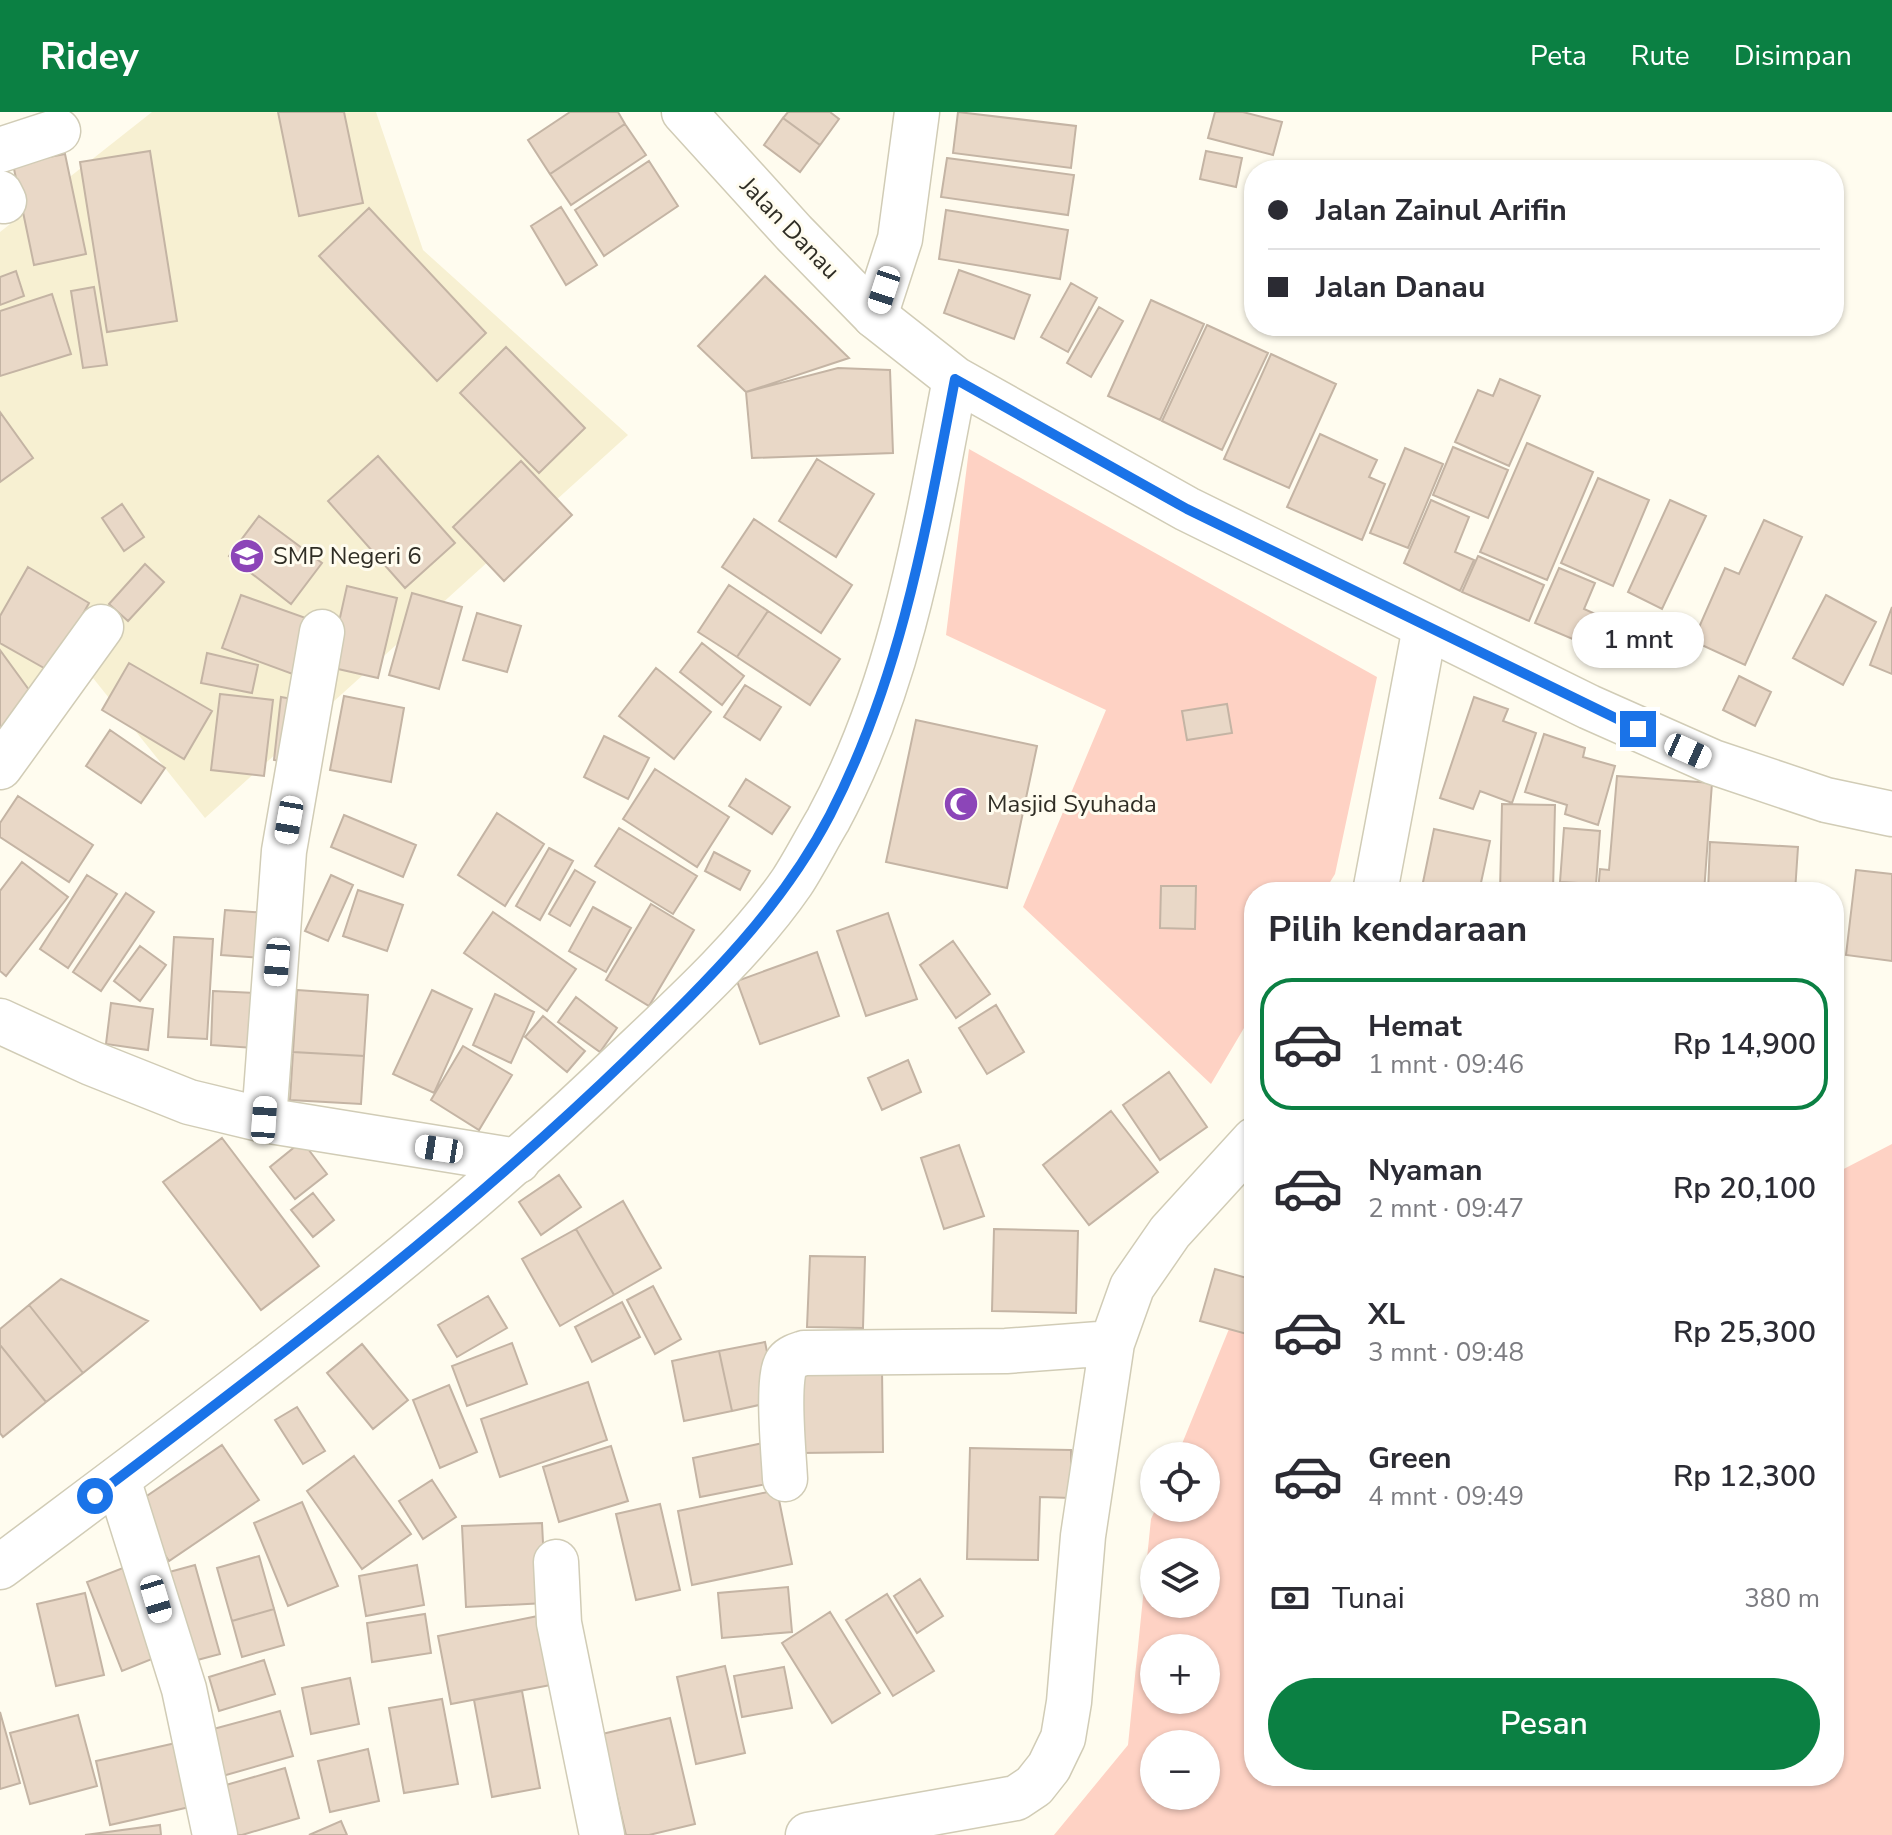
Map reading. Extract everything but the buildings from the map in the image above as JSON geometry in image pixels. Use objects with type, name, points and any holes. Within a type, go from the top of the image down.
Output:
[{"type":"street","name":"Jalan Danau","points":[[684,112],[794,233],[875,316],[955,379],[1187,509],[1589,707],[1713,762],[1826,800],[1892,814]]},
{"type":"street","points":[[875,316],[900,239],[917,112]]},
{"type":"street","points":[[0,150],[58,131]]},
{"type":"street","points":[[0,1567],[252,1378],[518,1161],[677,1011],[736,950],[791,883],[829,817],[863,746],[892,668],[919,569],[955,379]]},
{"type":"street","points":[[0,767],[101,627]]},
{"type":"street","points":[[1377,882],[1425,627]]},
{"type":"street","points":[[264,1120],[284,851],[322,632]]},
{"type":"street","points":[[0,1021],[91,1063],[189,1102],[264,1120],[518,1161]]},
{"type":"street","points":[[808,1835],[1016,1798],[1034,1786],[1049,1767],[1063,1738],[1069,1702],[1083,1536],[1112,1343],[1132,1287],[1170,1232],[1244,1151]]},
{"type":"street","points":[[785,1479],[782,1379],[788,1361],[795,1356],[804,1353],[1006,1351],[1112,1343]]},
{"type":"street","points":[[118,1479],[184,1689],[215,1835]]},
{"type":"street","points":[[556,1562],[559,1623],[602,1835]]},
{"type":"shaded area","name":"SMP Negeri 6","points":[[152,112],[376,112],[423,250],[628,435],[205,818],[93,678],[0,746],[0,232]]},
{"type":"shaded area","points":[[969,449],[1377,677],[1335,874],[1330,882],[1244,882],[1244,1028],[1211,1084],[1023,907],[1106,710],[946,635]]},
{"type":"shaded area","points":[[1892,1144],[1892,1835],[1054,1835],[1128,1745],[1141,1618],[1220,1618],[1220,1538],[1149,1538],[1151,1522],[1220,1522],[1220,1442],[1183,1442],[1244,1292],[1244,1786],[1844,1786],[1844,1169]]},
{"type":"place","name":"SMP Negeri 6","points":[[247,556]]},
{"type":"place","name":"Masjid Syuhada","points":[[961,804]]},
{"type":"route","points":[[95,1496],[252,1378],[518,1161],[677,1011],[736,950],[791,883],[829,817],[863,746],[892,668],[919,569],[955,379],[1187,509],[1638,729]]}]
